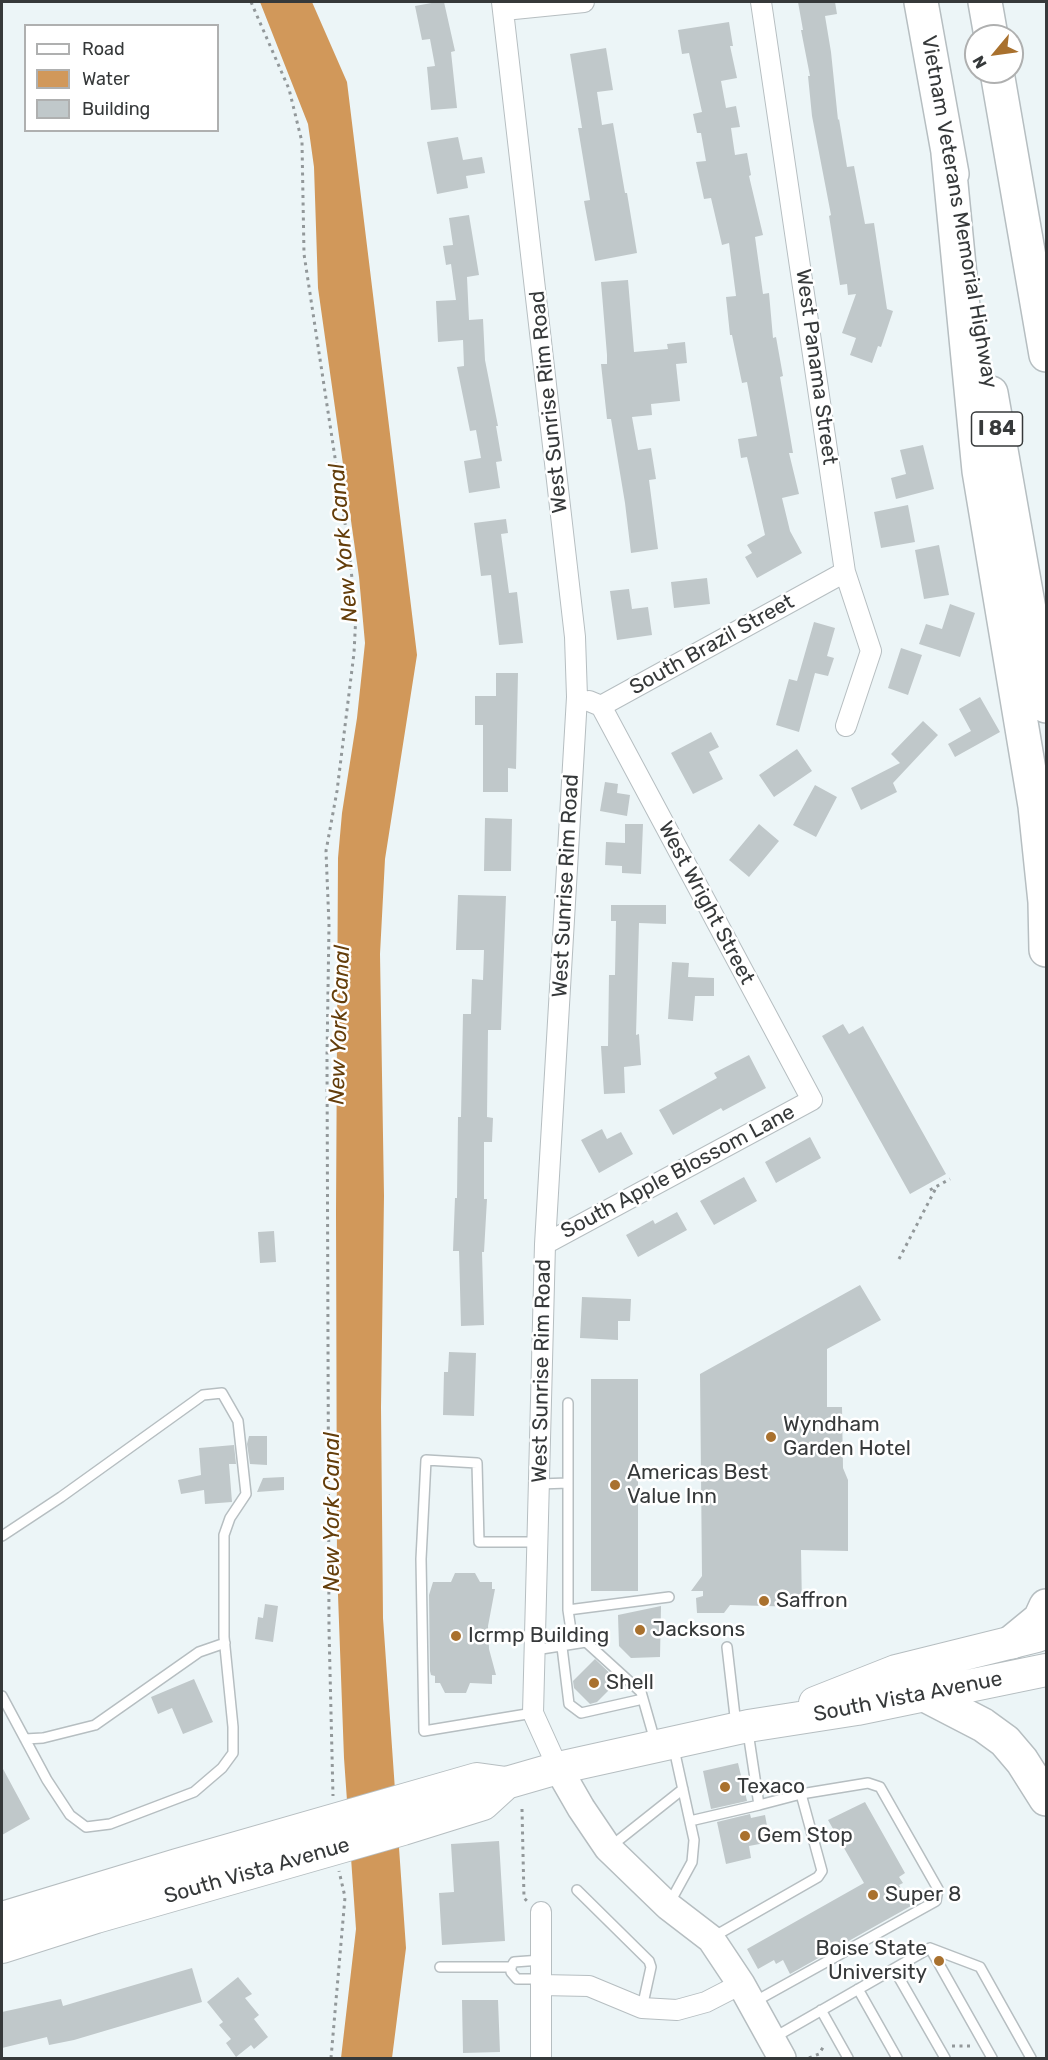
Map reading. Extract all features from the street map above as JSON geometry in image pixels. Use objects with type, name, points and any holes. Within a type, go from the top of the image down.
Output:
[{"type":"highway","name":"Vietnam Veterans Memorial Highway","points":[[921,2],[1047,706]]},
{"type":"highway","points":[[985,2],[989,24]]},
{"type":"highway","points":[[999,84],[1047,355]]},
{"type":"highway","points":[[948,153],[979,471],[1035,806],[1043,879],[1047,950]]},
{"type":"highway","points":[[1036,296],[1047,335]]},
{"type":"highway","points":[[1012,1642],[1040,1619],[1047,1606]]},
{"type":"highway","points":[[927,1696],[983,1725],[1005,1741],[1022,1761],[1047,1799]]},
{"type":"main road","name":"South Vista Avenue","points":[[751,1726],[896,1671],[1047,1634]]},
{"type":"main road","name":"South Vista Avenue","points":[[2,1947],[96,1917],[336,1833],[401,1815],[483,1804],[506,1783],[558,1768],[751,1726],[927,1696],[1047,1670]]},
{"type":"main road","name":"South Vista Avenue","points":[[2,1918],[177,1864],[336,1833]]},
{"type":"street","points":[[503,6],[584,2]]},
{"type":"street","name":"West Panama Street","points":[[761,2],[845,572],[871,651],[846,726]]},
{"type":"street","name":"West Sunrise Rim Road","points":[[503,6],[575,637],[578,697],[545,1244],[533,1713],[558,1768]]},
{"type":"street","name":"South Brazil Street","points":[[601,706],[845,572]]},
{"type":"street","points":[[578,697],[601,706]]},
{"type":"street","name":"West Wright Street","points":[[601,706],[812,1100]]},
{"type":"street","name":"South Apple Blossom Lane","points":[[545,1244],[812,1100]]},
{"type":"street","points":[[558,1768],[608,1848],[668,1906],[711,1939],[746,1994],[776,2049]]},
{"type":"street","points":[[536,1908],[541,1975],[541,2058]]},
{"type":"street","points":[[541,1975],[589,1986],[642,2008],[677,2010],[746,1994]]},
{"type":"lane","points":[[2,1536],[61,1497],[203,1395],[222,1392],[238,1420],[246,1494],[230,1518],[224,1535],[225,1643],[233,1727],[233,1753],[222,1768],[194,1792],[110,1824],[87,1827],[70,1815],[47,1780],[2,1696]]},
{"type":"lane","points":[[568,1403],[568,1611],[573,1644]]},
{"type":"lane","points":[[533,1713],[424,1731],[421,1559],[426,1460],[477,1463],[479,1542],[537,1542]]},
{"type":"lane","points":[[539,1484],[568,1483]]},
{"type":"lane","points":[[568,1611],[669,1597]]},
{"type":"lane","points":[[535,1650],[586,1642],[641,1692],[683,1789],[694,1840],[692,1862],[668,1906]]},
{"type":"lane","points":[[25,1739],[44,1738],[95,1725],[199,1652],[225,1643]]},
{"type":"lane","points":[[562,1647],[568,1704],[581,1713],[643,1699]]},
{"type":"lane","points":[[727,1647],[751,1726],[759,1805]]},
{"type":"lane","points":[[690,1821],[801,1794],[868,1783],[880,1787],[938,1889],[936,1900],[746,1994]]},
{"type":"lane","points":[[608,1848],[683,1789]]},
{"type":"lane","points":[[711,1939],[818,1877],[822,1871],[801,1794]]},
{"type":"lane","points":[[577,1890],[649,1961],[651,1967],[642,2008]]},
{"type":"lane","points":[[776,2049],[822,2010],[930,1948]]},
{"type":"lane","points":[[930,1948],[992,2058]]},
{"type":"lane","points":[[930,1948],[980,1967],[1031,2058]]},
{"type":"lane","points":[[514,1962],[541,1975],[517,1979],[511,1972],[511,1967],[514,1962]]},
{"type":"lane","points":[[440,1967],[511,1967]]},
{"type":"lane","points":[[894,1969],[945,2058]]},
{"type":"lane","points":[[858,1989],[897,2058]]},
{"type":"lane","points":[[822,2010],[848,2058]]},
{"type":"path","points":[[251,2],[289,89],[302,142],[304,254],[348,543],[356,614],[354,653],[339,780],[326,850],[329,925],[327,1056],[329,1629],[336,1833],[345,1897],[330,2058]]},
{"type":"path","points":[[930,1190],[950,1179]]},
{"type":"path","points":[[899,1259],[937,1186]]},
{"type":"path","points":[[522,1809],[525,1898],[536,1908]]},
{"type":"path","points":[[810,2058],[819,2054],[833,2031]]},
{"type":"water","name":"New York Canal","points":[[260,2],[312,2],[347,82],[417,655],[385,859],[380,954],[384,1196],[381,1407],[383,1618],[406,1948],[392,2058],[341,2058],[356,1929],[344,1758],[337,1568],[338,858],[365,643],[359,577],[318,288],[314,167],[308,124]]},
{"type":"building","points":[[444,2],[455,51],[451,52],[457,108],[431,110],[427,67],[435,66],[430,39],[422,40],[415,6]]},
{"type":"building","points":[[798,2],[835,2],[837,14],[825,16],[838,120],[847,167],[854,166],[865,224],[874,223],[887,309],[893,311],[881,347],[878,346],[872,363],[850,355],[856,338],[842,333],[856,294],[848,295],[847,284],[840,285],[829,216],[831,215],[812,116],[808,76],[810,76]]},
{"type":"building","points":[[729,22],[733,46],[730,46],[737,78],[721,81],[726,108],[736,106],[740,127],[731,128],[735,155],[747,153],[751,175],[749,176],[763,235],[755,237],[763,294],[769,293],[773,338],[776,337],[783,376],[780,377],[793,453],[789,453],[799,494],[782,498],[790,531],[802,553],[757,578],[745,557],[752,553],[747,545],[765,535],[747,457],[741,458],[738,439],[757,436],[747,382],[742,383],[732,335],[730,335],[726,297],[736,296],[729,243],[722,245],[711,198],[704,199],[696,162],[706,161],[701,133],[697,133],[693,114],[702,112],[689,53],[682,54],[678,30]]},
{"type":"building","points":[[606,48],[613,90],[597,92],[602,125],[613,123],[637,253],[595,261],[584,201],[590,200],[578,128],[582,128],[570,54]]},
{"type":"building","points":[[458,137],[463,160],[482,157],[485,173],[466,176],[468,188],[437,194],[427,142]]},
{"type":"building","points":[[469,215],[479,275],[467,277],[469,320],[483,319],[485,360],[498,426],[496,426],[502,461],[496,462],[500,488],[469,493],[464,461],[481,458],[476,430],[470,431],[457,367],[464,366],[463,340],[438,342],[436,301],[456,300],[451,264],[446,265],[443,246],[453,245],[449,218]]},
{"type":"building","points":[[628,280],[634,352],[668,349],[667,344],[685,342],[687,363],[676,364],[680,401],[651,404],[652,415],[632,417],[638,450],[651,448],[656,479],[649,480],[658,549],[631,553],[611,419],[607,419],[601,364],[607,364],[607,355],[601,282]]},
{"type":"building","points":[[923,445],[934,489],[896,499],[891,478],[906,474],[900,450]]},
{"type":"building","points":[[908,505],[915,542],[881,548],[874,512]]},
{"type":"building","points":[[506,519],[508,533],[501,534],[509,593],[517,592],[523,643],[499,645],[491,575],[481,576],[474,523]]},
{"type":"building","points":[[939,545],[949,595],[924,599],[915,550]]},
{"type":"building","points":[[707,578],[710,604],[674,608],[671,582]]},
{"type":"building","points":[[629,589],[632,609],[648,607],[652,635],[617,640],[610,591]]},
{"type":"building","points":[[950,604],[975,613],[960,657],[919,644],[926,624],[942,629]]},
{"type":"building","points":[[814,622],[835,628],[827,656],[834,658],[828,676],[815,673],[799,732],[776,725],[789,679],[797,681]]},
{"type":"building","points":[[901,648],[922,655],[908,695],[888,688]]},
{"type":"building","points":[[496,673],[518,673],[516,769],[508,768],[508,792],[483,792],[483,725],[475,725],[475,696],[496,696]]},
{"type":"building","points":[[980,697],[1000,732],[955,757],[948,744],[971,731],[959,709]]},
{"type":"building","points":[[923,721],[938,735],[893,783],[897,792],[861,810],[851,788],[900,763],[891,754]]},
{"type":"building","points":[[711,732],[719,747],[709,752],[723,779],[693,794],[671,753]]},
{"type":"building","points":[[797,749],[812,771],[774,797],[759,775]]},
{"type":"building","points":[[605,782],[618,784],[617,793],[630,795],[627,816],[600,811]]},
{"type":"building","points":[[815,785],[837,797],[816,837],[793,825]]},
{"type":"building","points":[[485,818],[512,819],[511,871],[484,871]]},
{"type":"building","points":[[625,824],[643,824],[641,874],[622,873],[622,866],[605,865],[606,842],[625,843]]},
{"type":"building","points":[[759,824],[779,841],[749,877],[729,860]]},
{"type":"building","points":[[458,895],[506,896],[501,1030],[488,1030],[487,1117],[493,1118],[492,1142],[484,1142],[484,1199],[487,1199],[484,1252],[482,1252],[484,1325],[461,1326],[459,1251],[453,1251],[455,1198],[457,1198],[458,1117],[461,1117],[463,1014],[471,1014],[472,979],[483,980],[484,950],[456,950]]},
{"type":"building","points":[[611,905],[666,905],[666,924],[639,923],[636,1035],[639,1034],[641,1065],[624,1067],[625,1093],[604,1094],[601,1046],[608,1046],[609,975],[615,975],[616,921],[611,921]]},
{"type":"building","points":[[672,962],[689,963],[688,977],[714,978],[714,996],[695,996],[693,1021],[668,1019]]},
{"type":"building","points":[[843,1024],[849,1034],[863,1026],[946,1174],[910,1194],[822,1036]]},
{"type":"building","points":[[749,1055],[766,1088],[723,1111],[721,1108],[673,1135],[659,1110],[717,1078],[714,1073]]},
{"type":"building","points":[[602,1129],[607,1139],[621,1132],[633,1154],[599,1173],[581,1140]]},
{"type":"building","points":[[810,1137],[821,1158],[776,1183],[765,1162]]},
{"type":"building","points":[[744,1177],[757,1201],[714,1225],[700,1201]]},
{"type":"building","points":[[677,1212],[687,1230],[638,1257],[626,1235],[653,1220],[655,1224]]},
{"type":"building","points":[[274,1231],[276,1262],[260,1263],[258,1232]]},
{"type":"building","name":"Wyndham Garden Hotel","points":[[860,1285],[881,1320],[827,1349],[827,1407],[842,1407],[843,1468],[848,1480],[848,1551],[801,1550],[802,1607],[730,1605],[724,1613],[697,1613],[696,1598],[703,1596],[703,1591],[691,1591],[702,1576],[700,1374]]},
{"type":"building","points":[[582,1297],[631,1299],[630,1321],[618,1321],[618,1340],[580,1338]]},
{"type":"building","points":[[449,1352],[476,1353],[474,1416],[443,1415],[444,1372],[448,1372]]},
{"type":"building","name":"Americas Best Value Inn","points":[[591,1379],[638,1379],[638,1591],[591,1591]]},
{"type":"building","points":[[249,1436],[267,1436],[267,1465],[250,1464],[247,1444]]},
{"type":"building","points":[[234,1445],[236,1464],[229,1464],[232,1502],[205,1504],[204,1490],[181,1494],[178,1480],[201,1475],[199,1448]]},
{"type":"building","points":[[284,1477],[284,1490],[257,1492],[263,1478]]},
{"type":"building","name":"Icrmp Building","points":[[455,1573],[475,1573],[480,1582],[492,1582],[492,1589],[495,1589],[488,1626],[489,1649],[496,1675],[492,1675],[492,1684],[470,1683],[466,1693],[445,1693],[440,1683],[435,1683],[435,1676],[431,1675],[430,1671],[429,1595],[433,1582],[451,1582]]},
{"type":"building","points":[[265,1604],[278,1606],[273,1642],[255,1639],[258,1617],[263,1618]]},
{"type":"building","name":"Jacksons","points":[[661,1606],[660,1657],[631,1658],[619,1646],[618,1615]]},
{"type":"building","name":"Shell","points":[[595,1659],[618,1681],[597,1702],[590,1704],[574,1688],[573,1681]]},
{"type":"building","points":[[194,1679],[213,1722],[183,1734],[172,1708],[158,1714],[151,1697]]},
{"type":"building","name":"Texaco","points":[[738,1763],[747,1801],[711,1809],[703,1771]]},
{"type":"building","points":[[2,1767],[30,1819],[2,1835]]},
{"type":"building","name":"Super 8","points":[[865,1802],[905,1873],[899,1877],[903,1883],[899,1885],[911,1906],[790,1974],[783,1960],[776,1964],[774,1960],[758,1969],[747,1949],[864,1883],[828,1820]]},
{"type":"building","name":"Gem Stop","points":[[750,1814],[751,1818],[765,1815],[770,1842],[749,1846],[751,1858],[726,1864],[717,1822]]},
{"type":"building","points":[[499,1841],[505,1941],[442,1945],[439,1893],[454,1892],[451,1844]]},
{"type":"building","points":[[192,1968],[202,2002],[74,2040],[49,2045],[47,2037],[2,2048],[2,2012],[61,1999],[63,2006]]},
{"type":"building","points":[[238,1977],[252,1994],[245,1998],[259,2015],[254,2019],[268,2037],[254,2049],[251,2045],[236,2057],[226,2043],[231,2039],[219,2025],[223,2022],[207,2002]]},
{"type":"building","points":[[462,2000],[498,2000],[500,2052],[463,2053]]},
{"type":"place","name":"Wyndham Garden Hotel","points":[[771,1437]]},
{"type":"place","name":"Americas Best Value Inn","points":[[615,1485]]},
{"type":"place","name":"Saffron","points":[[764,1601]]},
{"type":"place","name":"Jacksons","points":[[640,1630]]},
{"type":"place","name":"Icrmp Building","points":[[456,1636]]},
{"type":"place","name":"Shell","points":[[594,1683]]},
{"type":"place","name":"Texaco","points":[[725,1787]]},
{"type":"place","name":"Gem Stop","points":[[745,1836]]},
{"type":"place","name":"Super 8","points":[[873,1895]]},
{"type":"place","name":"Boise State University","points":[[939,1961]]}]
